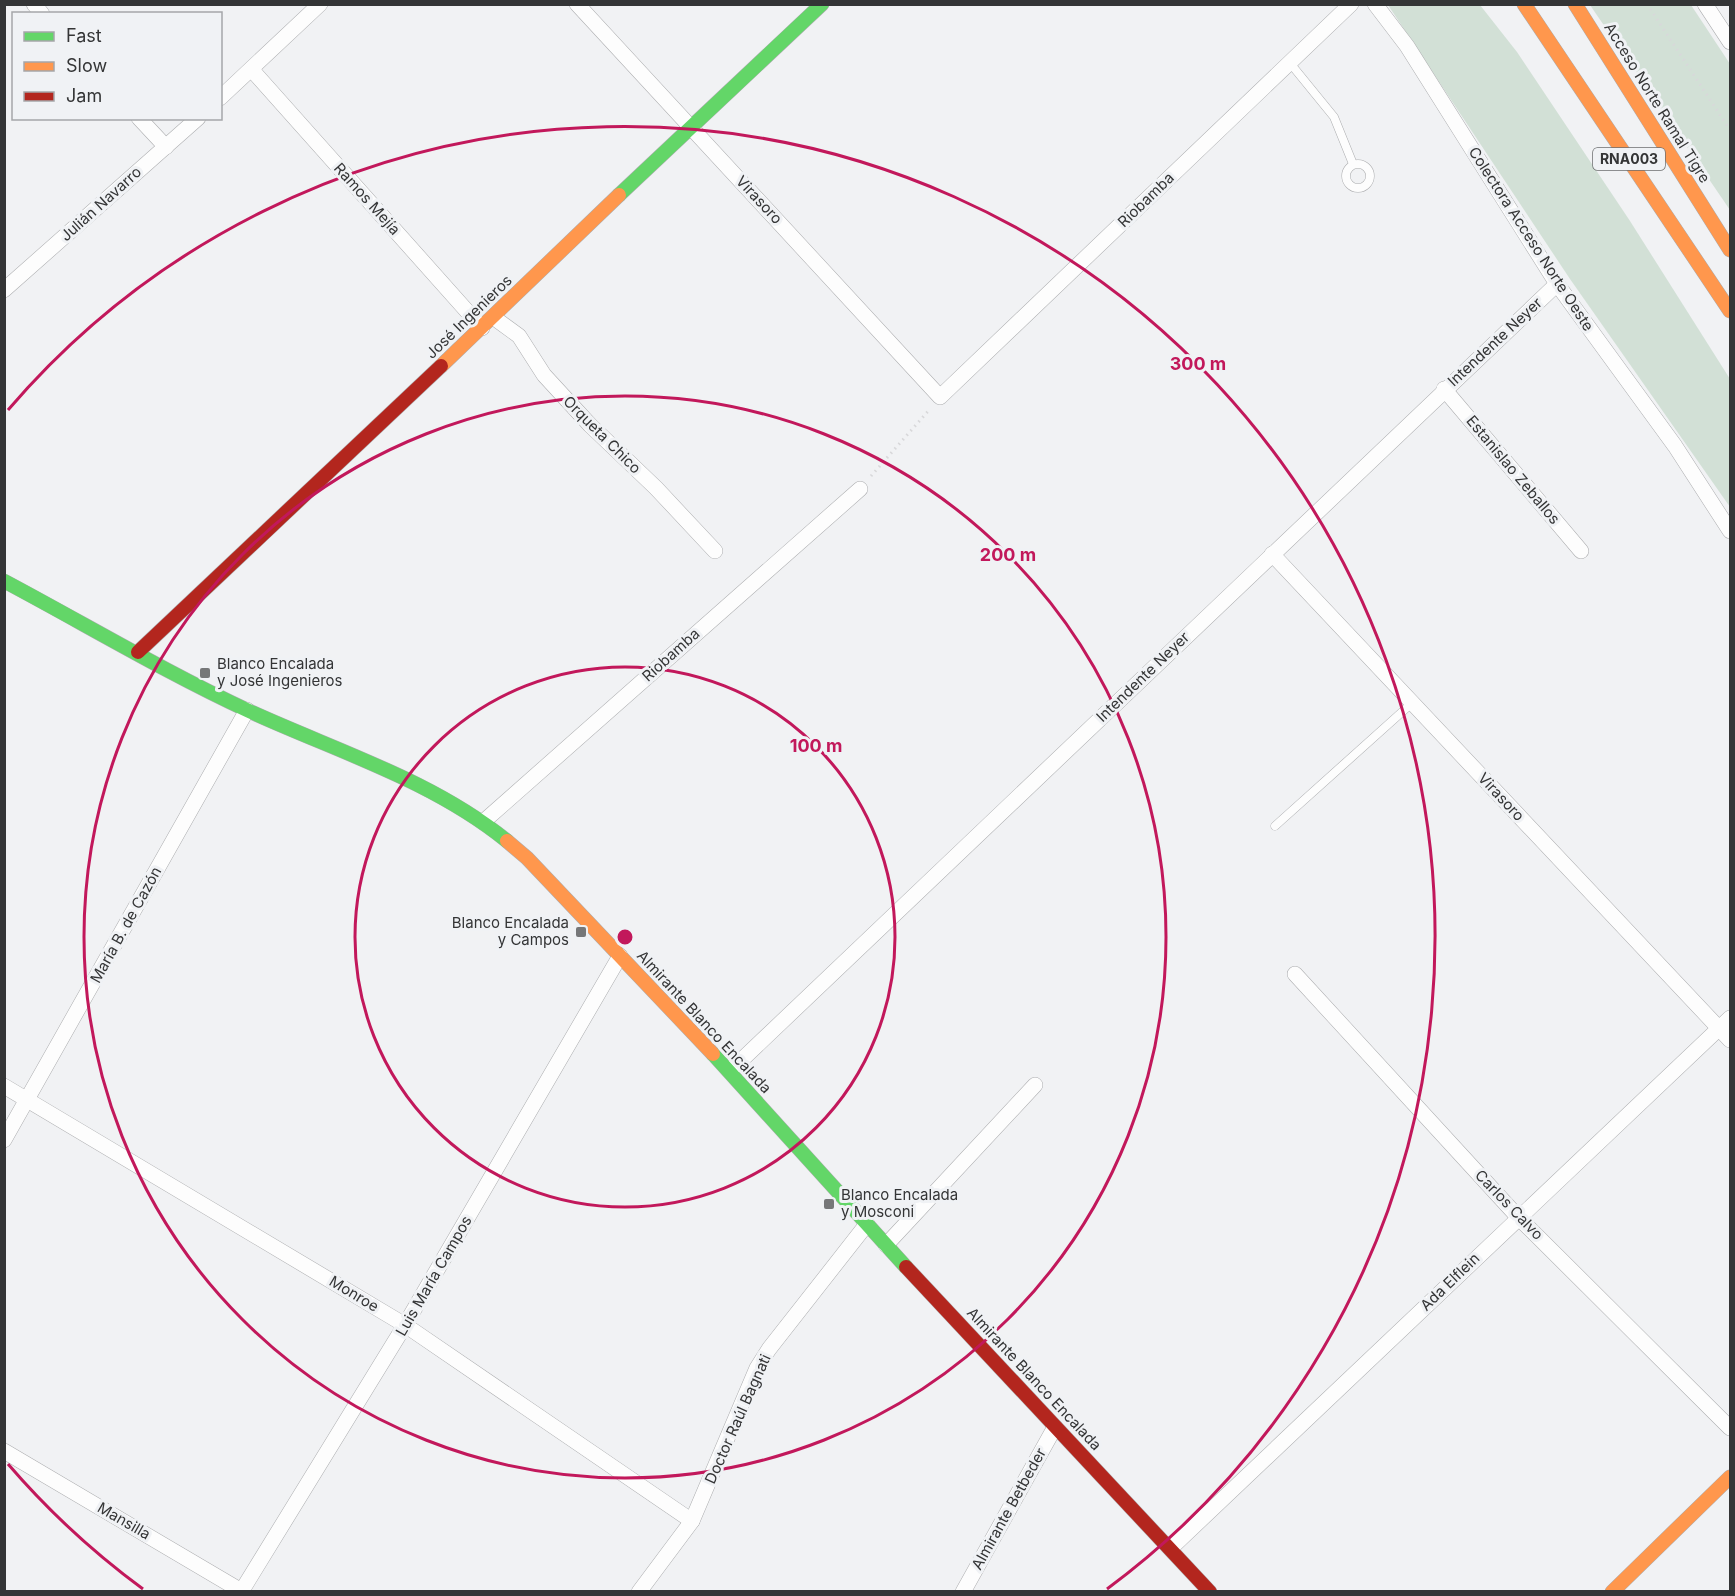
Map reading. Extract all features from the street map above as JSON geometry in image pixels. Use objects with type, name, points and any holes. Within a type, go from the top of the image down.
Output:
[{"type":"main road","name":"José Ingenieros","points":[[138,652],[487,322],[689,126],[822,4]]},
{"type":"main road","name":"Acceso Norte Ramal Tigre","points":[[1575,4],[1731,250]]},
{"type":"main road","name":"RNA003","points":[[1524,6],[1731,312]]},
{"type":"main road","name":"Almirante Blanco Encalada","points":[[4,581],[247,710],[441,796],[483,822],[527,858],[730,1071],[886,1245],[1210,1592]]},
{"type":"main road","points":[[1612,1592],[1731,1477]]},
{"type":"street","points":[[222,96],[320,4]]},
{"type":"street","name":"Virasoro","points":[[577,4],[940,396]]},
{"type":"street","name":"Riobamba","points":[[940,396],[1351,4]]},
{"type":"street","name":"Colectora Acceso Norte Oeste","points":[[1375,4],[1407,46],[1557,284],[1675,446],[1731,531]]},
{"type":"street","points":[[1705,4],[1731,42]]},
{"type":"street","name":"Ramos Mejía","points":[[252,70],[487,322]]},
{"type":"street","points":[[141,120],[165,147]]},
{"type":"street","name":"Julián Navarro","points":[[4,290],[196,120]]},
{"type":"street","name":"Intendente Neyer","points":[[730,1071],[1444,389],[1557,284]]},
{"type":"street","name":"Orqueta Chico","points":[[487,322],[519,336],[544,375],[590,425],[656,488],[715,551]]},
{"type":"street","name":"Estanislao Zeballos","points":[[1444,389],[1581,551]]},
{"type":"street","name":"Riobamba","points":[[483,822],[860,489]]},
{"type":"street","name":"Virasoro","points":[[1272,554],[1412,703],[1727,1029]]},
{"type":"street","name":"María B. de Cazón","points":[[4,1140],[247,710]]},
{"type":"street","name":"Luis María Campos","points":[[242,1591],[405,1325],[620,956]]},
{"type":"street","name":"Carlos Calvo","points":[[1295,974],[1518,1217],[1731,1428]]},
{"type":"street","name":"Ada Elflein","points":[[1171,1548],[1518,1217],[1727,1029]]},
{"type":"street","points":[[886,1245],[1035,1084]]},
{"type":"street","name":"Monroe","points":[[4,1086],[28,1098],[405,1325],[692,1521]]},
{"type":"street","name":"Doctor Raúl Bagnati","points":[[639,1592],[692,1521],[710,1484],[757,1368],[769,1349],[867,1224]]},
{"type":"street","name":"Almirante Betbeder","points":[[963,1592],[1055,1427]]},
{"type":"street","name":"Mansilla","points":[[4,1451],[242,1591]]},
{"type":"lane","points":[[1290,63],[1334,117],[1353,164]]},
{"type":"lane","points":[[1275,826],[1412,703]]},
{"type":"path","points":[[1647,4],[1731,130]]},
{"type":"path","points":[[860,489],[940,396]]},
{"type":"shaded area","points":[[1388,5],[1480,5],[1517,52],[1630,221],[1730,379],[1730,507],[1570,279]]},
{"type":"shaded area","points":[[1590,5],[1691,5],[1730,64],[1730,210]]},
{"type":"traffic: fast","points":[[619,195],[822,4]]},
{"type":"traffic: fast","points":[[4,581],[218,696],[415,784],[478,820],[507,841]]},
{"type":"traffic: fast","points":[[713,1054],[906,1267]]},
{"type":"traffic: slow","points":[[1524,4],[1730,311]]},
{"type":"traffic: slow","points":[[1575,4],[1730,250]]},
{"type":"traffic: slow","points":[[441,366],[619,195]]},
{"type":"traffic: slow","points":[[507,841],[527,858],[713,1054]]},
{"type":"traffic: slow","points":[[1612,1592],[1730,1477]]},
{"type":"traffic: jam","points":[[138,652],[441,366]]},
{"type":"traffic: jam","points":[[906,1267],[1210,1592]]},
{"type":"place","name":"Blanco Encalada y José Ingenieros","points":[[205,673]]},
{"type":"place","name":"Blanco Encalada y Campos","points":[[581,932]]},
{"type":"place","name":"Blanco Encalada y Mosconi","points":[[829,1204]]}]
